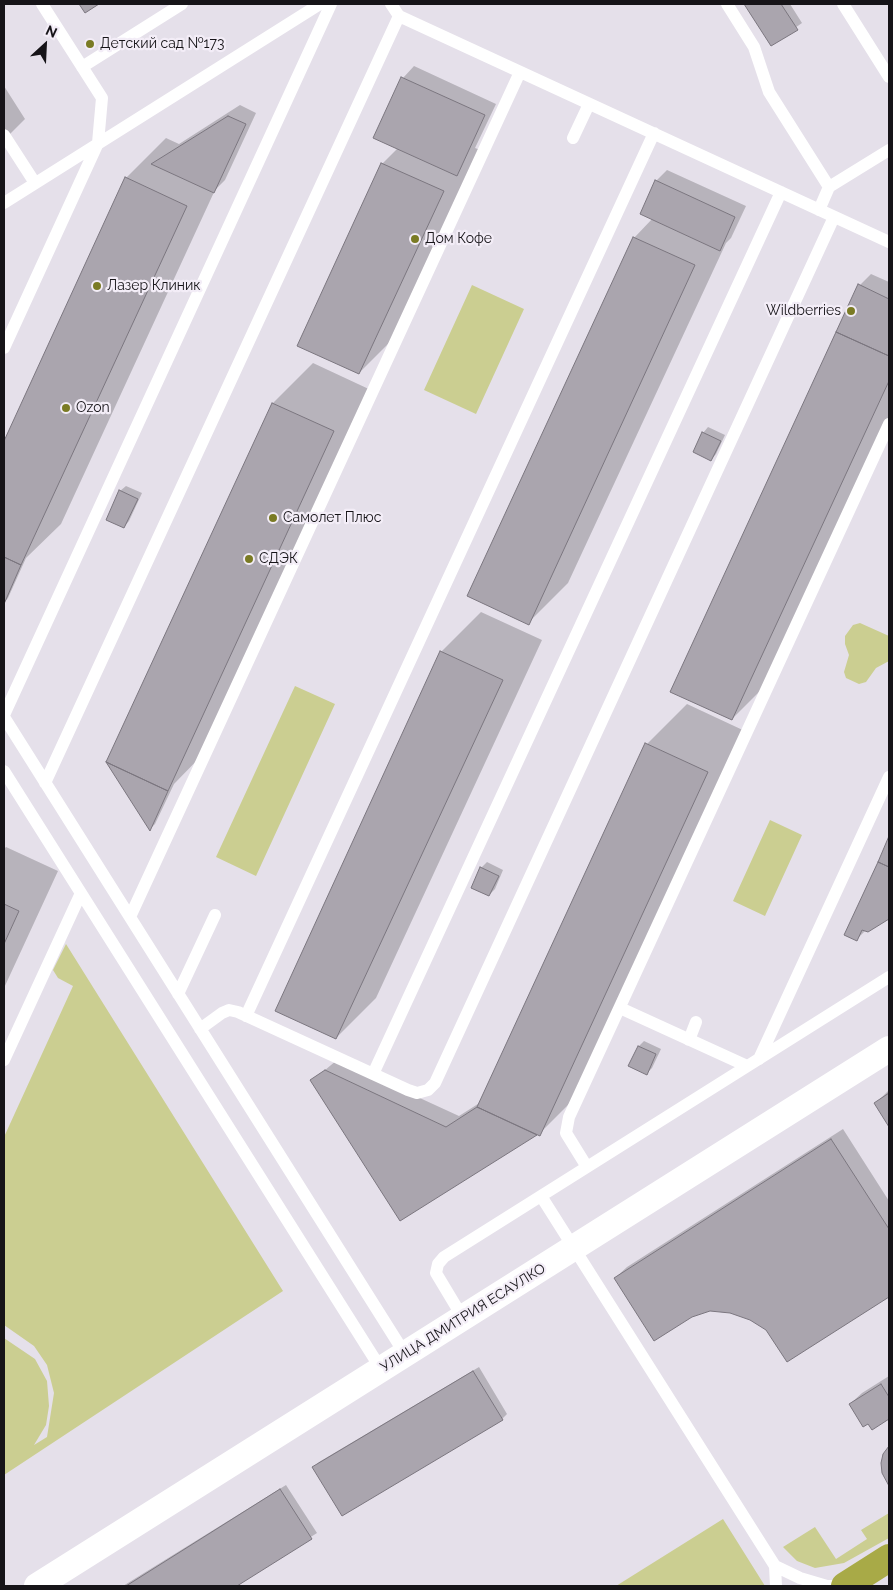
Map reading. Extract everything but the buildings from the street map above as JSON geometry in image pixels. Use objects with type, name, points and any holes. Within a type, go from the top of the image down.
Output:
[{"type":"highway","points":[[845,1586],[889,1558]]},
{"type":"street","name":"УЛИЦА ДМИТРИЯ ЕСАУЛКО","points":[[37,1586],[889,1048]]},
{"type":"lane","points":[[4,348],[98,144],[102,98],[42,4]]},
{"type":"lane","points":[[82,66],[182,4]]},
{"type":"lane","points":[[4,203],[320,4]]},
{"type":"lane","points":[[332,4],[4,716],[405,1354]]},
{"type":"lane","points":[[391,4],[400,16],[889,242]]},
{"type":"lane","points":[[727,4],[754,47],[769,92],[830,188]]},
{"type":"lane","points":[[843,4],[889,77]]},
{"type":"lane","points":[[45,783],[400,16]]},
{"type":"lane","points":[[130,918],[520,72]]},
{"type":"lane","points":[[574,138],[589,104]]},
{"type":"lane","points":[[246,1016],[654,134]]},
{"type":"lane","points":[[4,135],[35,184]]},
{"type":"lane","points":[[819,210],[830,188],[889,150]]},
{"type":"lane","points":[[373,1074],[780,192]]},
{"type":"lane","points":[[200,1028],[229,1010],[417,1093],[428,1090],[434,1083],[834,217]]},
{"type":"lane","points":[[587,1167],[566,1133],[566,1125],[889,424]]},
{"type":"lane","points":[[4,770],[381,1369]]},
{"type":"lane","points":[[759,1059],[889,777]]},
{"type":"lane","points":[[4,1060],[81,893]]},
{"type":"lane","points":[[178,994],[215,915]]},
{"type":"lane","points":[[463,1318],[436,1273],[438,1264],[444,1257],[889,976]]},
{"type":"lane","points":[[620,1008],[746,1066]]},
{"type":"lane","points":[[688,1040],[696,1022]]},
{"type":"lane","points":[[541,1196],[776,1566],[800,1578],[827,1586],[845,1586]]},
{"type":"lane","points":[[776,1566],[776,1586]]},
{"type":"green space","points":[[472,285],[524,309],[476,414],[424,390]]},
{"type":"green space","points":[[860,623],[889,636],[889,661],[876,668],[866,682],[859,684],[846,678],[844,672],[849,655],[845,644],[845,636],[853,625]]},
{"type":"green space","points":[[295,686],[335,704],[256,876],[216,857]]},
{"type":"green space","points":[[770,820],[802,835],[765,916],[733,901]]},
{"type":"green space","points":[[66,944],[283,1291],[4,1475],[4,1338],[35,1359],[47,1381],[49,1406],[46,1425],[34,1445],[47,1437],[54,1393],[47,1365],[34,1346],[4,1325],[4,1137],[73,986],[58,978],[53,970]]},
{"type":"green space","points":[[889,1513],[889,1538],[844,1563],[815,1568],[797,1561],[783,1547],[815,1527],[836,1559],[867,1539],[861,1530]]},
{"type":"green space","points":[[723,1519],[765,1586],[616,1586]]},
{"type":"place","name":"Детский сад №173","points":[[90,44]]},
{"type":"place","name":"Дом Кофе","points":[[415,239]]},
{"type":"place","name":"Лазер Клиник","points":[[97,286]]},
{"type":"place","name":"Wildberries","points":[[851,311]]},
{"type":"place","name":"Ozon","points":[[66,408]]},
{"type":"place","name":"Самолет Плюс","points":[[273,518]]},
{"type":"place","name":"СДЭК","points":[[249,559]]}]
